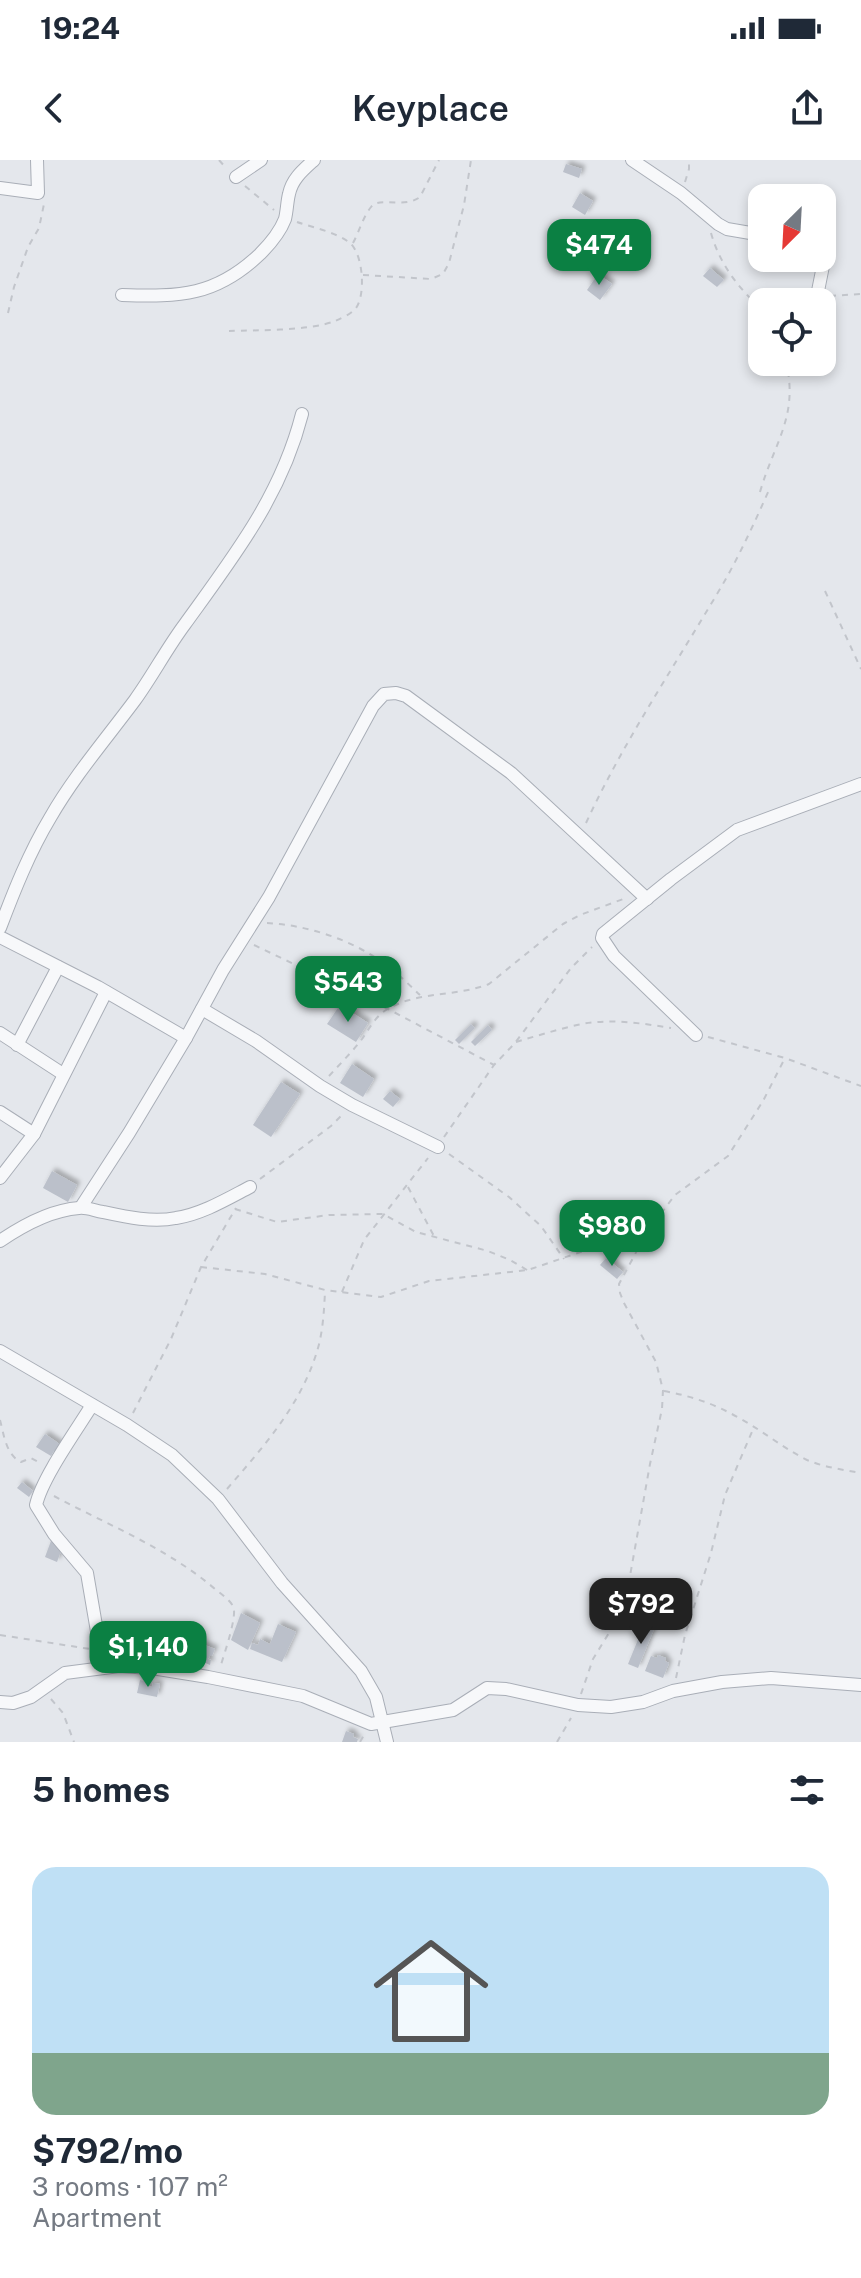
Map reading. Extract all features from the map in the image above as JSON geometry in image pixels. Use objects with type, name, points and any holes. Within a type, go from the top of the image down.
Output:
[{"type":"street","points":[[0,188],[38,193],[37,160]]},
{"type":"street","points":[[236,177],[261,160]]},
{"type":"street","points":[[122,295],[165,297],[212,289],[243,270],[272,240],[285,217],[291,184],[314,160]]},
{"type":"street","points":[[632,160],[727,229],[748,233]]},
{"type":"street","points":[[0,928],[31,852],[50,818],[90,757],[136,699],[173,640],[260,517],[288,458],[302,414]]},
{"type":"street","points":[[81,1207],[254,923],[373,706],[384,694],[406,696],[470,741],[511,773],[644,896]]},
{"type":"street","points":[[696,1035],[614,956],[602,938],[644,896],[737,830],[861,784]]},
{"type":"street","points":[[0,937],[186,1038]]},
{"type":"street","points":[[17,1045],[58,967]]},
{"type":"street","points":[[0,1178],[34,1134],[106,992]]},
{"type":"street","points":[[202,1009],[352,1105],[438,1147]]},
{"type":"street","points":[[0,1033],[63,1074]]},
{"type":"street","points":[[0,1112],[34,1134]]},
{"type":"street","points":[[0,1241],[16,1230],[81,1207],[126,1217],[175,1219],[250,1187]]},
{"type":"street","points":[[0,1351],[172,1455],[218,1499],[282,1583],[361,1671],[376,1697],[387,1742]]},
{"type":"street","points":[[92,1405],[42,1489],[36,1505],[66,1550],[87,1573],[103,1651],[119,1666]]},
{"type":"street","points":[[0,1702],[13,1703],[31,1697],[65,1673],[119,1666],[152,1668],[303,1696],[371,1724],[453,1710],[487,1688],[506,1689],[578,1705],[611,1707],[722,1682],[771,1678],[861,1685]]},
{"type":"path","points":[[219,160],[259,198],[285,217],[353,245],[362,275],[360,299],[355,308],[331,323],[229,331]]},
{"type":"path","points":[[353,245],[371,206],[416,201],[439,160]]},
{"type":"path","points":[[362,275],[431,279],[443,274],[449,263],[464,205],[471,160]]},
{"type":"path","points":[[681,193],[689,160]]},
{"type":"path","points":[[8,313],[28,247],[39,228],[44,204],[38,193]]},
{"type":"path","points":[[708,216],[722,263],[748,297]]},
{"type":"path","points":[[760,492],[788,419],[787,376]]},
{"type":"path","points":[[580,835],[603,784],[718,592],[769,490]]},
{"type":"path","points":[[825,591],[861,669]]},
{"type":"path","points":[[320,1086],[388,1009],[422,997],[476,989],[489,984],[563,924],[580,915],[644,896]]},
{"type":"path","points":[[254,923],[291,925],[340,940],[383,962],[422,997]]},
{"type":"path","points":[[342,1292],[364,1240],[383,1214],[438,1147],[494,1065],[515,1043],[571,968],[602,938]]},
{"type":"path","points":[[242,939],[388,1009],[494,1065]]},
{"type":"path","points":[[557,1742],[578,1705],[593,1659],[620,1615],[662,1409],[663,1390],[651,1352],[620,1293],[619,1284],[647,1232],[675,1195],[728,1156],[763,1101],[785,1058]]},
{"type":"path","points":[[127,1425],[171,1339],[201,1267],[250,1187],[331,1126],[352,1105]]},
{"type":"path","points":[[438,1147],[509,1197],[541,1226],[564,1259]]},
{"type":"path","points":[[407,1185],[436,1239]]},
{"type":"path","points":[[235,1209],[277,1222],[329,1215],[383,1214],[416,1232],[488,1251],[528,1270]]},
{"type":"path","points":[[201,1267],[265,1274],[325,1290],[381,1297],[429,1281],[528,1270],[647,1232]]},
{"type":"path","points":[[218,1499],[272,1437],[301,1391],[318,1347],[325,1290]]},
{"type":"path","points":[[663,1390],[707,1401],[809,1461],[861,1473]]},
{"type":"path","points":[[0,1420],[5,1442],[14,1458],[21,1462],[31,1458],[50,1475]]},
{"type":"path","points":[[673,1691],[685,1635],[711,1553],[725,1495],[754,1427]]},
{"type":"path","points":[[42,1489],[159,1549],[231,1603],[235,1613],[217,1679]]},
{"type":"path","points":[[0,1635],[103,1651]]},
{"type":"path","points":[[41,1691],[63,1713],[74,1742]]},
{"type":"building","points":[[566,164],[582,169],[579,178],[563,172]]},
{"type":"building","points":[[580,193],[593,201],[585,215],[572,207]]},
{"type":"building","points":[[710,268],[724,280],[717,287],[703,276]]},
{"type":"building","points":[[598,274],[612,284],[600,300],[587,290]]},
{"type":"building","points":[[340,1005],[368,1023],[356,1042],[327,1024]]},
{"type":"building","points":[[471,1024],[475,1028],[459,1044],[455,1040]]},
{"type":"building","points":[[488,1025],[492,1030],[475,1046],[471,1042]]},
{"type":"building","points":[[352,1064],[374,1079],[363,1097],[340,1083]]},
{"type":"building","points":[[281,1082],[300,1094],[271,1137],[253,1125]]},
{"type":"building","points":[[390,1091],[400,1099],[393,1107],[383,1099]]},
{"type":"building","points":[[52,1171],[77,1185],[68,1202],[43,1188]]},
{"type":"building","points":[[606,1258],[623,1272],[617,1279],[600,1265]]},
{"type":"building","points":[[45,1434],[61,1445],[57,1453],[54,1451],[51,1456],[36,1447]]},
{"type":"building","points":[[22,1482],[33,1491],[29,1497],[17,1488]]},
{"type":"building","points":[[51,1541],[62,1548],[57,1562],[45,1557]]},
{"type":"building","points":[[241,1613],[260,1623],[248,1650],[231,1640]]},
{"type":"building","points":[[278,1624],[296,1632],[282,1662],[250,1649],[252,1643],[258,1645],[260,1639],[270,1644]]},
{"type":"building","points":[[644,1625],[654,1629],[638,1668],[628,1664]]},
{"type":"building","points":[[192,1641],[203,1642],[215,1649],[208,1659],[211,1660],[210,1665],[187,1655]]},
{"type":"building","points":[[658,1655],[669,1663],[663,1678],[645,1671],[651,1656],[657,1658]]},
{"type":"building","points":[[140,1680],[147,1682],[146,1686],[160,1684],[157,1697],[137,1693]]},
{"type":"building","points":[[346,1731],[354,1734],[357,1742],[342,1742]]}]
